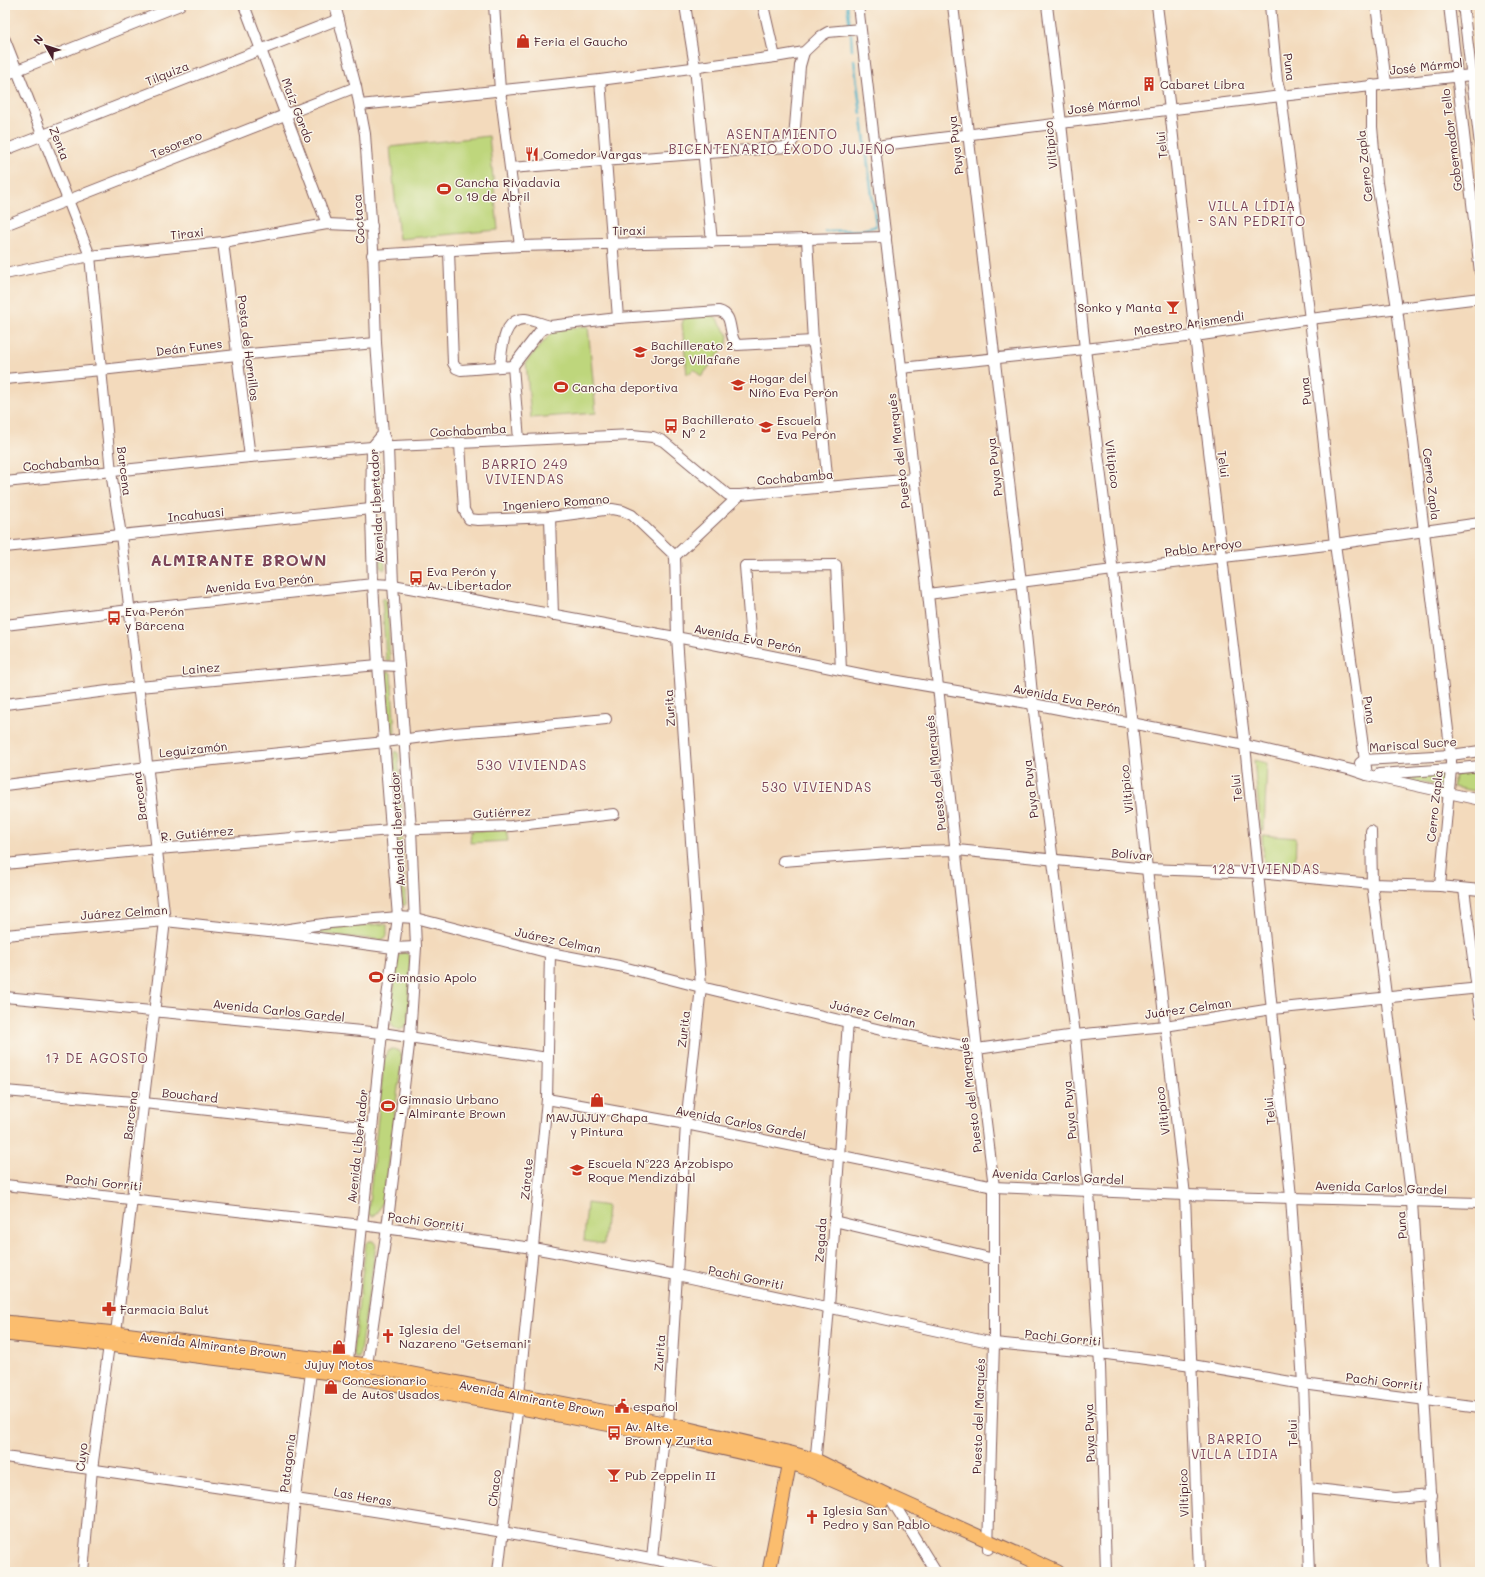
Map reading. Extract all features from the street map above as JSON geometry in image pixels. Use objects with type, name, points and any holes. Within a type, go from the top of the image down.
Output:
[{"type":"main road","name":"Avenida Almirante Brown","points":[[5,1322],[116,1333],[347,1369],[365,1378],[518,1401],[666,1429],[790,1458],[815,1466],[889,1496],[988,1545],[1037,1572]]},
{"type":"main road","name":"Avenida Almirante Brown","points":[[5,1334],[312,1364]]},
{"type":"main road","name":"Avenida Almirante Brown","points":[[347,1369],[367,1365],[518,1401]]},
{"type":"main road","points":[[769,1572],[790,1458]]},
{"type":"main road","name":"Avenida Almirante Brown","points":[[815,1466],[898,1510],[1058,1572]]},
{"type":"street","points":[[5,75],[180,5]]},
{"type":"street","name":"Maíz Gordo","points":[[244,5],[327,224]]},
{"type":"street","name":"Coctaca","points":[[335,5],[356,87],[365,134],[372,226],[376,343],[383,434]]},
{"type":"street","points":[[494,5],[500,90],[520,246]]},
{"type":"street","points":[[685,5],[695,66],[712,242]]},
{"type":"street","points":[[763,5],[775,57]]},
{"type":"street","name":"Puesto del Marqués","points":[[858,5],[928,594],[957,850],[977,1048],[994,1187],[994,1343],[988,1545]]},
{"type":"street","name":"Puya Puya","points":[[953,5],[1021,583],[1033,704],[1075,1035],[1089,1192],[1099,1353],[1106,1572]]},
{"type":"street","name":"Viltipico","points":[[1047,5],[1085,349],[1132,724],[1147,869],[1185,1195],[1199,1572]]},
{"type":"street","name":"Telui","points":[[1157,5],[1195,336],[1245,746],[1291,1197],[1303,1384],[1310,1572]]},
{"type":"street","name":"Puna","points":[[1270,5],[1277,80],[1281,96],[1310,319],[1335,544],[1367,775]]},
{"type":"street","points":[[1376,5],[1386,84]]},
{"type":"street","name":"Gobernador Tello","points":[[1449,5],[1456,76],[1480,272]]},
{"type":"street","points":[[1464,5],[1476,74],[1480,145]]},
{"type":"street","name":"Tilquiza","points":[[5,150],[338,19]]},
{"type":"street","points":[[510,168],[704,152],[788,147],[794,139],[800,66],[804,52],[821,36],[828,32],[860,29]]},
{"type":"street","name":"Zenta","points":[[5,40],[90,256]]},
{"type":"street","points":[[360,105],[600,80],[804,52]]},
{"type":"street","name":"José Mármol","points":[[875,146],[1372,85],[1476,74]]},
{"type":"street","points":[[600,80],[618,318]]},
{"type":"street","name":"Cerro Zapla","points":[[1372,85],[1372,126],[1377,183],[1397,308],[1451,755],[1451,770],[1440,886]]},
{"type":"street","name":"Tesorero","points":[[5,224],[356,87]]},
{"type":"street","name":"Tiraxi","points":[[5,274],[90,256],[223,242],[327,224],[372,226]]},
{"type":"street","name":"Tiraxi","points":[[372,255],[520,246],[886,237]]},
{"type":"street","points":[[807,239],[813,341],[816,358],[828,487]]},
{"type":"street","name":"Posta de Hornillos","points":[[223,242],[250,457]]},
{"type":"street","points":[[449,251],[453,363],[456,368],[461,370],[513,366]]},
{"type":"street","name":"Barcena","points":[[90,256],[111,472],[121,535],[165,921],[116,1333]]},
{"type":"street","name":"Maestro Arismendi","points":[[901,368],[1195,336],[1310,319],[1480,298]]},
{"type":"street","points":[[519,440],[513,366],[540,331],[550,326],[618,318],[719,311],[724,312],[729,318],[733,341],[737,345],[813,341]]},
{"type":"street","points":[[500,367],[504,340],[510,327],[516,322],[525,319],[550,326]]},
{"type":"street","name":"Deán Funes","points":[[5,379],[237,355],[376,343]]},
{"type":"street","name":"Avenida Libertador","points":[[347,1369],[382,1033],[398,917],[373,584],[371,509],[372,447],[383,434],[388,447],[393,585],[411,829],[416,947],[410,1037],[387,1228],[365,1378]]},
{"type":"street","name":"Cochabamba","points":[[5,482],[250,457],[372,447],[632,435],[653,437],[663,441],[728,495],[914,478]]},
{"type":"street","name":"Ingeniero Romano","points":[[460,444],[464,510],[469,519],[478,520],[550,516],[612,509],[623,511],[632,515],[675,556]]},
{"type":"street","points":[[675,556],[740,495]]},
{"type":"street","name":"Incahuasi","points":[[5,547],[390,507]]},
{"type":"street","points":[[550,516],[553,615]]},
{"type":"street","name":"Pablo Arroyo","points":[[928,594],[1113,570],[1335,544],[1480,523]]},
{"type":"street","name":"Zurita","points":[[652,1559],[666,1429],[686,1124],[701,988],[677,637],[675,556]]},
{"type":"street","points":[[752,652],[744,566],[836,565],[841,670]]},
{"type":"street","name":"Avenida Eva Perón","points":[[5,625],[373,584],[393,585],[677,637],[841,670],[1033,704],[1245,746],[1480,800]]},
{"type":"street","name":"Lainez","points":[[5,704],[139,687],[378,666],[399,666]]},
{"type":"street","name":"Leguizamón","points":[[5,785],[148,767],[405,740],[454,733],[606,718]]},
{"type":"street","name":"Mariscal Sucre","points":[[1352,770],[1364,760],[1451,755],[1480,751]]},
{"type":"street","points":[[1367,775],[1451,770],[1480,766]]},
{"type":"street","name":"Gutiérrez","points":[[391,830],[511,826],[614,814]]},
{"type":"street","name":"R. Gutiérrez","points":[[5,864],[158,849],[391,830]]},
{"type":"street","name":"Puna","points":[[1371,831],[1372,884],[1412,1202],[1435,1572]]},
{"type":"street","name":"Bolívar","points":[[783,860],[916,851],[957,850],[1052,858],[1147,869],[1258,873],[1372,884],[1440,886],[1480,890]]},
{"type":"street","points":[[1464,889],[1479,988],[1480,1013]]},
{"type":"street","name":"Juárez Celman","points":[[269,932],[322,924],[398,917],[415,918],[550,953],[619,966],[701,988],[881,1030],[977,1048],[1075,1035],[1165,1026],[1272,1009],[1479,988]]},
{"type":"street","name":"Juárez Celman","points":[[5,935],[165,921],[269,932],[393,948],[416,947]]},
{"type":"street","name":"Zárate","points":[[518,1401],[547,1099],[550,953]]},
{"type":"street","name":"Avenida Carlos Gardel","points":[[5,997],[382,1033],[548,1058]]},
{"type":"street","name":"Zegada","points":[[815,1466],[829,1307],[848,1022]]},
{"type":"street","name":"Bouchard","points":[[5,1091],[144,1103],[372,1128]]},
{"type":"street","name":"Avenida Carlos Gardel","points":[[547,1099],[686,1124],[994,1187],[1089,1192],[1480,1203]]},
{"type":"street","name":"Pachi Gorriti","points":[[5,1184],[387,1228],[533,1248],[677,1275],[994,1343],[1099,1353],[1192,1365],[1303,1384],[1480,1407]]},
{"type":"street","points":[[834,1221],[994,1259]]},
{"type":"street","points":[[109,1345],[116,1333]]},
{"type":"street","name":"Cuyo","points":[[83,1572],[92,1469],[109,1345]]},
{"type":"street","name":"Patagonia","points":[[288,1572],[295,1498],[312,1364]]},
{"type":"street","name":"Chaco","points":[[498,1572],[518,1401]]},
{"type":"street","name":"Las Heras","points":[[5,1457],[295,1498],[652,1559],[715,1572]]},
{"type":"street","points":[[1308,1488],[1395,1498],[1431,1495]]},
{"type":"street","points":[[889,1496],[936,1572]]},
{"type":"green space","name":"Cancha Rivadavia o 19 de Abril","points":[[489,136],[498,230],[399,239],[390,147]]},
{"type":"green space","points":[[713,314],[728,334],[727,344],[701,377],[694,369],[687,375],[682,324],[685,315]]},
{"type":"green space","name":"Cancha deportiva","points":[[588,326],[596,413],[531,418],[526,362],[554,330]]},
{"type":"green space","points":[[376,462],[379,464],[382,507],[377,507],[374,463]]},
{"type":"green space","points":[[379,523],[382,525],[384,570],[381,568],[377,525]]},
{"type":"green space","points":[[384,598],[387,601],[390,661],[386,660],[382,600]]},
{"type":"green space","points":[[388,671],[391,673],[394,735],[390,732],[386,673]]},
{"type":"green space","points":[[395,751],[398,753],[401,814],[397,812]]},
{"type":"green space","points":[[1254,760],[1267,763],[1264,831],[1261,831]]},
{"type":"green space","points":[[1480,772],[1480,792],[1453,787],[1455,775]]},
{"type":"green space","points":[[1448,773],[1444,787],[1393,777]]},
{"type":"green space","points":[[506,830],[508,841],[470,843],[471,831]]},
{"type":"green space","points":[[400,834],[406,904],[404,906],[402,904],[398,836]]},
{"type":"green space","points":[[1262,835],[1296,838],[1295,866],[1264,863]]},
{"type":"green space","points":[[383,924],[387,925],[387,936],[382,940],[302,932],[302,930]]},
{"type":"green space","points":[[404,952],[408,954],[410,959],[408,1021],[405,1027],[398,1029],[393,1026],[390,1020],[398,956]]},
{"type":"green space","points":[[394,1049],[400,1052],[402,1058],[383,1200],[378,1212],[372,1216],[368,1213],[384,1061],[388,1051]]},
{"type":"green space","points":[[587,1203],[607,1206],[604,1244],[584,1241]]},
{"type":"green space","points":[[369,1241],[373,1241],[376,1245],[359,1358],[355,1358],[353,1351],[366,1244]]},
{"type":"waterway","points":[[847,5],[850,26]]},
{"type":"waterway","points":[[851,34],[852,50]]},
{"type":"waterway","points":[[854,60],[861,114]]},
{"type":"waterway","points":[[825,231],[862,230],[876,226],[862,119]]},
{"type":"place","name":"Feria el Gaucho","points":[[523,41]]},
{"type":"place","name":"Cabaret Libra","points":[[1149,84]]},
{"type":"place","name":"Comedor Vargas","points":[[532,154]]},
{"type":"place","name":"Cancha Rivadavia o 19 de Abril","points":[[444,189]]},
{"type":"place","name":"Sonko y Manta","points":[[1173,307]]},
{"type":"place","name":"Bachillerato 2 Jorge Villafañe","points":[[640,352]]},
{"type":"place","name":"Hogar del Niño Eva Perón","points":[[738,385]]},
{"type":"place","name":"Cancha deportiva","points":[[561,387]]},
{"type":"place","name":"Bachillerato N° 2","points":[[671,426]]},
{"type":"place","name":"Escuela Eva Perón","points":[[766,427]]},
{"type":"place","name":"Eva Perón y Av. Libertador","points":[[416,578]]},
{"type":"place","name":"Eva Perón y Bárcena","points":[[114,618]]},
{"type":"place","name":"Gimnasio Apolo","points":[[376,977]]},
{"type":"place","name":"MAVJUJUY Chapa y Pintura","points":[[597,1100]]},
{"type":"place","name":"Gimnasio Urbano - Almirante Brown","points":[[388,1106]]},
{"type":"place","name":"Escuela Nº223 Arzobispo Roque Mendizábal","points":[[577,1170]]},
{"type":"place","name":"Farmacia Balut","points":[[109,1309]]},
{"type":"place","name":"Iglesia del Nazareno \"Getsemani\"","points":[[388,1336]]},
{"type":"place","name":"Jujuy Motos","points":[[339,1347]]},
{"type":"place","name":"Concesionario de Autos Usados","points":[[331,1387]]},
{"type":"place","name":"español","points":[[622,1406]]},
{"type":"place","name":"Av. Alte. Brown y Zurita","points":[[614,1433]]},
{"type":"place","name":"Pub Zeppelin II","points":[[614,1475]]},
{"type":"place","name":"Iglesia San Pedro y San Pablo","points":[[812,1517]]},
{"type":"district","name":"ASENTAMIENTO BICENTENARIO ÉXODO JUJEÑO","points":[[782,140]]},
{"type":"district","name":"VILLA LÍDIA - SAN PEDRITO","points":[[1252,212]]},
{"type":"district","name":"BARRIO 249 VIVIENDAS","points":[[525,470]]},
{"type":"district","name":"ALMIRANTE BROWN","points":[[239,559]]},
{"type":"district","name":"530 VIVIENDAS","points":[[532,764]]},
{"type":"district","name":"530 VIVIENDAS","points":[[817,786]]},
{"type":"district","name":"128 VIVIENDAS","points":[[1266,868]]},
{"type":"district","name":"17 DE AGOSTO","points":[[97,1057]]},
{"type":"district","name":"BARRIO VILLA LIDIA","points":[[1235,1446]]}]
